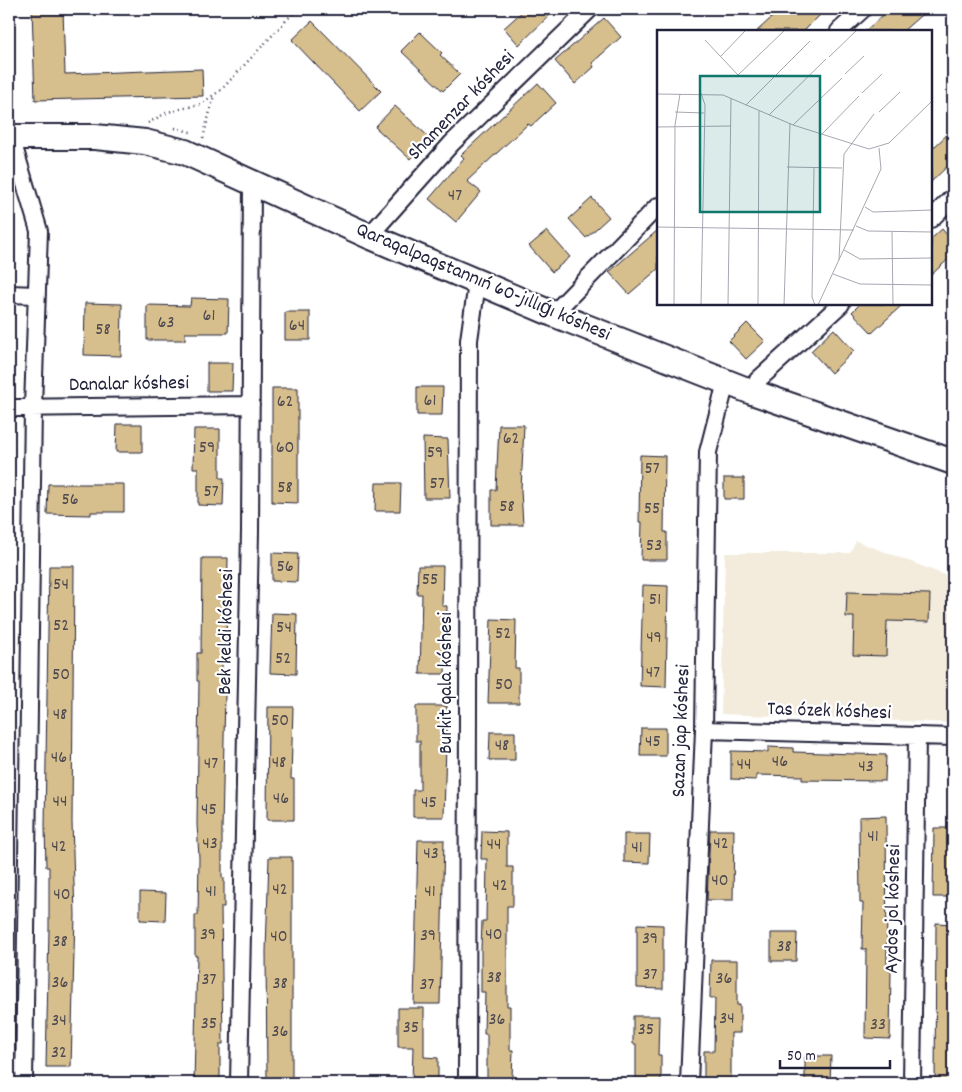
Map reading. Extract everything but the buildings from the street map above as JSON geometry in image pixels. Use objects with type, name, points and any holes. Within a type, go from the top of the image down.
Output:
[{"type":"street","name":"Shamenzar kóshesi","points":[[369,236],[452,143],[590,9]]},
{"type":"street","points":[[840,30],[863,9]]},
{"type":"street","name":"Qaraqalpaqstannıń 60-jıllıǵı kóshesi","points":[[10,137],[95,138],[145,142],[185,152],[369,236],[553,314],[752,392],[953,462]]},
{"type":"street","points":[[10,137],[39,231],[32,407],[24,1083]]},
{"type":"street","name":"Bek keldi kóshesi","points":[[240,1083],[251,405],[252,182]]},
{"type":"street","points":[[932,218],[953,197]]},
{"type":"street","points":[[553,314],[657,207]]},
{"type":"street","name":"Burkit qala kóshesi","points":[[467,1083],[469,350],[477,283]]},
{"type":"street","points":[[9,294],[36,295]]},
{"type":"street","points":[[752,392],[758,380],[840,305]]},
{"type":"street","name":"Sazan jap kóshesi","points":[[689,1083],[704,730],[708,452],[726,382]]},
{"type":"street","name":"Danalar kóshesi","points":[[9,408],[251,405]]},
{"type":"street","name":"Tas ózek kóshesi","points":[[704,730],[953,737]]},
{"type":"street","name":"Aydos jol kóshesi","points":[[912,1083],[917,736]]},
{"type":"path","points":[[146,123],[168,112],[201,104],[214,95],[297,9]]},
{"type":"path","points":[[203,138],[214,95]]},
{"type":"shaded area","points":[[856,541],[953,578],[953,723],[721,714],[725,553],[850,553]]}]
